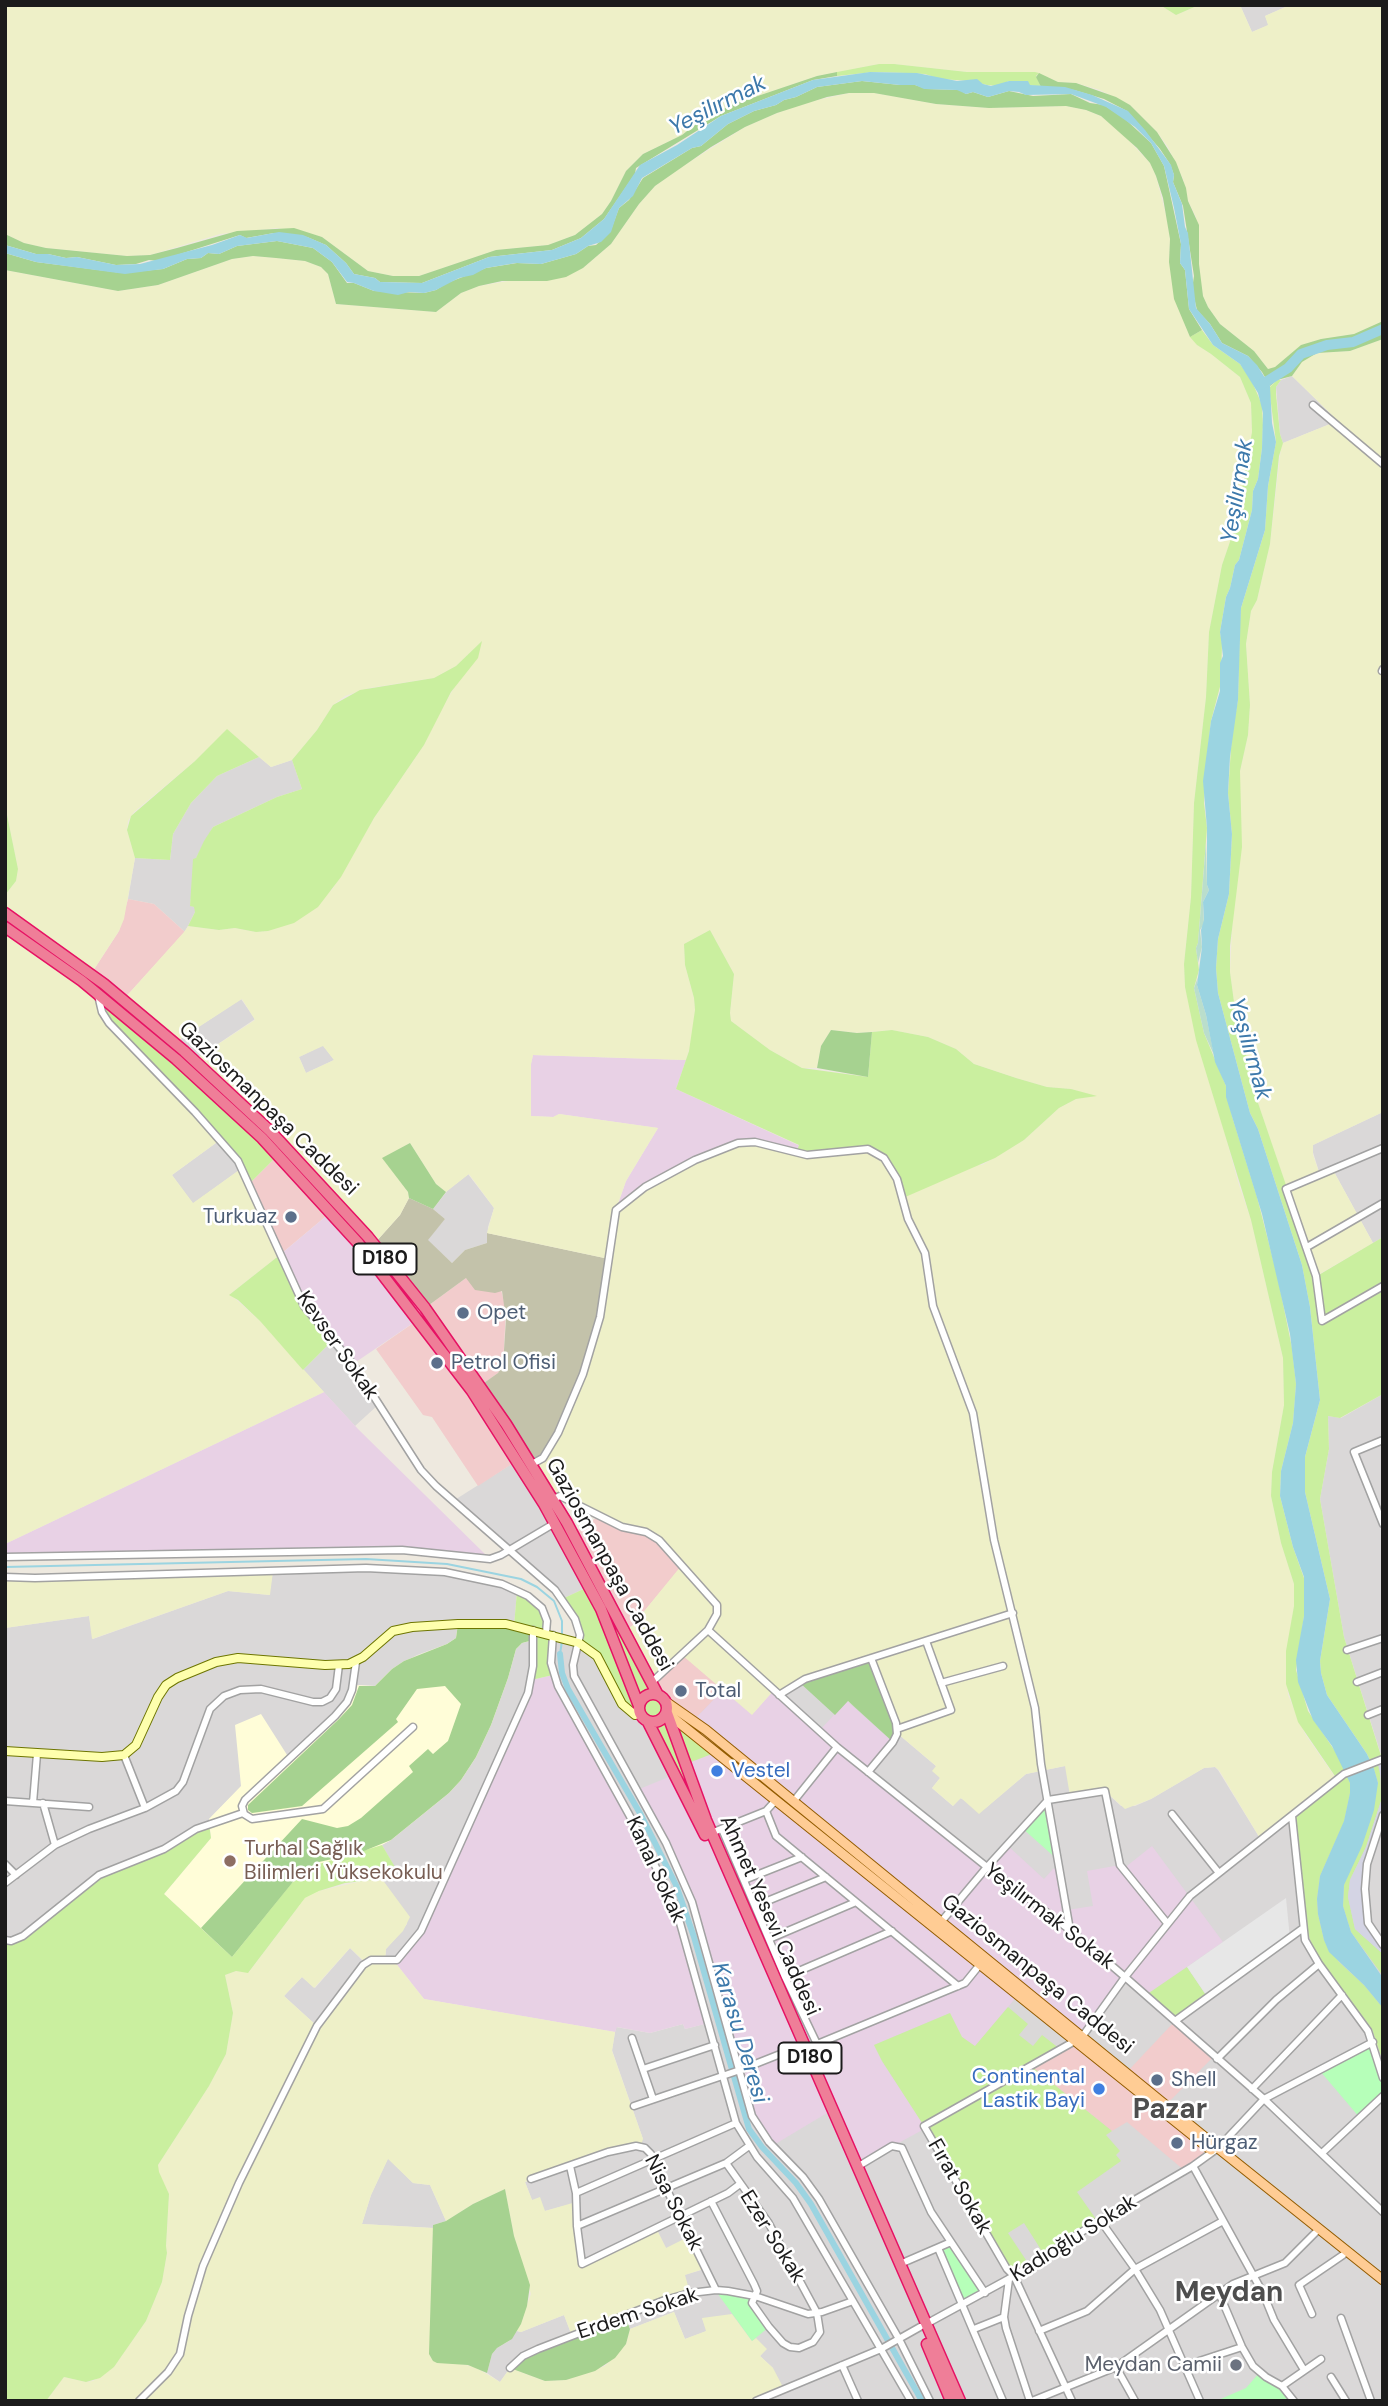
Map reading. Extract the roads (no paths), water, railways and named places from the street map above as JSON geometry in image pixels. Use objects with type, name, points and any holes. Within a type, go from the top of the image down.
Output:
[{"type":"highway","name":"Gaziosmanpaşa Caddesi","points":[[5,913],[104,984],[152,1023],[212,1076],[300,1162],[349,1215],[425,1308],[481,1385],[532,1464],[664,1703]]},
{"type":"highway","name":"Gaziosmanpaşa Caddesi","points":[[5,927],[97,993],[231,1109],[341,1222],[414,1312],[472,1391],[555,1523],[601,1609],[639,1709],[648,1722]]},
{"type":"highway","name":"Gaziosmanpaşa Caddesi","points":[[639,1709],[641,1700],[647,1695],[664,1703]]},
{"type":"highway","points":[[648,1722],[659,1721],[664,1703]]},
{"type":"highway","name":"Ahmet Yesevi Caddesi","points":[[664,1703],[711,1833],[807,2046],[900,2264],[951,2401]]},
{"type":"highway","name":"Ahmet Yesevi Caddesi","points":[[648,1722],[807,2046],[923,2326],[960,2401]]},
{"type":"main road","name":"Gaziosmanpaşa Caddesi","points":[[664,1703],[776,1800],[983,1961],[1216,2150],[1383,2280]]},
{"type":"main road","name":"Gaziosmanpaşa Caddesi","points":[[664,1703],[706,1730],[941,1922],[983,1961]]},
{"type":"main road","name":"Gaziosmanpaşa Caddesi","points":[[1216,2150],[1383,2287]]},
{"type":"street","points":[[1313,405],[1383,464]]},
{"type":"street","name":"Kevser Sokak","points":[[97,993],[102,1012],[109,1023],[238,1161],[304,1306],[354,1364],[421,1470],[562,1600],[575,1619],[575,1641]]},
{"type":"street","points":[[532,1464],[542,1458],[558,1433],[583,1374],[600,1317],[615,1210],[645,1186],[695,1160],[738,1143],[755,1142],[807,1155],[861,1149],[874,1151],[884,1158],[893,1170],[908,1219],[928,1263],[933,1306],[973,1413],[994,1540],[1035,1708],[1041,1764],[1070,1930]]},
{"type":"street","points":[[1383,1148],[1286,1189],[1307,1247],[1319,1292],[1322,1321],[1383,1286]]},
{"type":"street","points":[[1307,1247],[1383,1203]]},
{"type":"street","points":[[1383,1440],[1354,1451],[1383,1524]]},
{"type":"street","points":[[1373,1499],[1383,1495]]},
{"type":"street","points":[[553,1499],[560,1496],[622,1527],[646,1532],[659,1541],[717,1605],[717,1614],[708,1630],[651,1682]]},
{"type":"street","points":[[5,1557],[402,1550],[483,1560],[501,1556],[555,1523]]},
{"type":"street","name":"Kanal Sokak","points":[[5,1577],[366,1568],[445,1572],[502,1584],[528,1597],[542,1608],[552,1635],[551,1662],[558,1686],[643,1840],[675,1905],[736,2123],[749,2146],[793,2198],[911,2401]]},
{"type":"street","points":[[779,1695],[806,1679],[1013,1613]]},
{"type":"street","points":[[5,1751],[102,1757],[124,1755],[136,1745],[161,1692],[177,1678],[230,1658],[339,1665],[356,1661],[385,1637],[402,1628],[488,1623],[533,1630],[575,1641],[597,1656],[622,1704],[635,1715],[639,1709]]},
{"type":"street","points":[[139,2401],[168,2372],[180,2354],[203,2266],[239,2183],[317,2026],[352,1978],[369,1961],[398,1959],[421,1931],[528,1693],[533,1666],[533,1630]]},
{"type":"street","name":"Yeşilırmak Sokak","points":[[708,1630],[836,1747],[1070,1930],[1125,1977],[1264,2099],[1382,2211]]},
{"type":"street","points":[[1348,1650],[1383,1638]]},
{"type":"street","points":[[575,1641],[573,1665],[576,1682],[677,1865],[692,1902],[756,2125],[818,2199],[899,2339],[930,2401]]},
{"type":"street","points":[[897,1729],[951,1710],[926,1641]]},
{"type":"street","points":[[868,1772],[893,1742],[897,1729],[871,1658]]},
{"type":"street","points":[[356,1661],[353,1685],[347,1702],[245,1800],[243,1812],[252,1819],[323,1809],[413,1727]]},
{"type":"street","points":[[5,1883],[55,1845],[145,1808],[180,1788],[206,1716],[219,1700],[231,1693],[248,1689],[273,1691],[305,1701],[322,1702],[333,1694],[339,1665]]},
{"type":"street","points":[[941,1683],[1003,1666]]},
{"type":"street","points":[[1357,1682],[1383,1672]]},
{"type":"street","points":[[1368,1715],[1383,1709]]},
{"type":"street","points":[[793,1802],[836,1747]]},
{"type":"street","points":[[33,1803],[37,1754]]},
{"type":"street","points":[[124,1755],[145,1808]]},
{"type":"street","points":[[1078,2039],[1190,1896],[1344,1774],[1383,1759]]},
{"type":"street","points":[[941,1922],[1048,1800],[1105,1791],[1120,1866],[1167,1923]]},
{"type":"street","points":[[711,1833],[766,1811],[776,1800]]},
{"type":"street","points":[[5,1801],[89,1807]]},
{"type":"street","points":[[43,1803],[55,1845]]},
{"type":"street","points":[[766,1811],[776,1836],[958,1986]]},
{"type":"street","points":[[5,1940],[11,1941],[23,1936],[99,1875],[164,1849],[197,1829],[243,1812]]},
{"type":"street","points":[[1172,1814],[1219,1873]]},
{"type":"street","points":[[1383,1815],[1381,1828],[1367,1864],[1365,1902],[1371,1930],[1383,1945]]},
{"type":"street","points":[[1292,1816],[1303,1929],[1307,1945],[1364,2026],[1373,2042],[1383,2078]]},
{"type":"street","points":[[723,1829],[785,1977],[807,2046]]},
{"type":"street","points":[[744,1880],[802,1857]]},
{"type":"street","points":[[5,1864],[16,1875]]},
{"type":"street","points":[[755,1906],[826,1877]]},
{"type":"street","points":[[769,1939],[856,1902]]},
{"type":"street","points":[[1175,2021],[1303,1929]]},
{"type":"street","points":[[785,1977],[892,1931]]},
{"type":"street","points":[[634,2106],[807,2046],[958,1986],[965,1983],[983,1961]]},
{"type":"street","points":[[1217,2059],[1276,2000],[1319,1964]]},
{"type":"street","points":[[1252,2089],[1342,1995]]},
{"type":"street","points":[[632,2038],[653,2099]]},
{"type":"street","name":"Fırat Sokak","points":[[1072,2401],[1007,2269],[925,2126],[1078,2039]]},
{"type":"street","name":"Kadıoğlu Sokak","points":[[756,2401],[881,2350],[1011,2278],[1216,2150],[1264,2099],[1373,2042]]},
{"type":"street","points":[[643,2069],[715,2045]]},
{"type":"street","points":[[1322,2153],[1383,2096]]},
{"type":"street","points":[[576,2193],[736,2123]]},
{"type":"street","name":"Nisa Sokak","points":[[531,2179],[608,2152],[636,2146],[645,2148],[654,2159],[716,2290]]},
{"type":"street","points":[[577,2226],[726,2163],[749,2146]]},
{"type":"street","points":[[858,2167],[892,2146],[901,2148],[931,2212],[985,2293]]},
{"type":"street","name":"Ezer Sokak","points":[[726,2163],[768,2222],[817,2313]]},
{"type":"street","points":[[570,2165],[576,2193],[582,2264],[740,2184]]},
{"type":"street","points":[[1193,2166],[1304,2370]]},
{"type":"street","points":[[711,2201],[757,2291],[752,2303],[783,2343],[794,2348],[813,2342],[819,2336],[817,2313]]},
{"type":"street","points":[[1100,2220],[1135,2269],[1169,2328],[1199,2401]]},
{"type":"street","points":[[1039,2332],[1087,2311],[1135,2269],[1223,2221]]},
{"type":"street","points":[[1011,2278],[1004,2318],[1017,2365],[1031,2401],[1116,2367],[1219,2293],[1289,2260],[1315,2233]]},
{"type":"street","points":[[900,2264],[951,2242]]},
{"type":"street","points":[[937,2248],[1003,2401]]},
{"type":"street","points":[[1312,2314],[1298,2285],[1343,2255]]},
{"type":"street","name":"Erdem Sokak","points":[[510,2368],[519,2359],[538,2349],[690,2293],[716,2290],[755,2296],[801,2313],[817,2313],[853,2301]]},
{"type":"street","points":[[1219,2293],[1253,2366],[1282,2386],[1294,2401]]},
{"type":"street","points":[[974,2329],[1004,2318]]},
{"type":"street","points":[[1341,2318],[1371,2401]]},
{"type":"street","points":[[1184,2366],[1242,2347]]},
{"type":"street","points":[[1282,2386],[1321,2359]]},
{"type":"street","points":[[842,2365],[858,2401]]},
{"type":"street","points":[[1116,2367],[1135,2401]]},
{"type":"street","points":[[1331,2376],[1346,2401]]},
{"type":"water","points":[[870,72],[917,73],[957,81],[977,79],[991,86],[1009,81],[1028,81],[1030,85],[1065,87],[1092,95],[1128,111],[1171,165],[1173,182],[1182,204],[1188,233],[1196,308],[1222,343],[1248,356],[1270,386],[1276,442],[1268,486],[1265,530],[1241,608],[1238,700],[1228,793],[1232,834],[1229,894],[1218,939],[1216,968],[1218,993],[1250,1113],[1258,1129],[1302,1265],[1310,1307],[1320,1400],[1305,1457],[1305,1492],[1330,1599],[1320,1661],[1321,1673],[1327,1695],[1367,1754],[1378,1783],[1374,1810],[1362,1846],[1344,1885],[1343,1906],[1351,1932],[1383,1978],[1383,2008],[1364,1985],[1329,1952],[1318,1914],[1320,1876],[1344,1821],[1350,1783],[1332,1746],[1313,1720],[1298,1682],[1296,1660],[1304,1616],[1304,1577],[1280,1496],[1281,1471],[1293,1423],[1296,1384],[1290,1334],[1262,1214],[1226,1097],[1226,1086],[1215,1062],[1197,985],[1204,920],[1203,902],[1209,890],[1203,781],[1211,721],[1220,691],[1220,663],[1223,656],[1220,632],[1226,597],[1252,510],[1262,448],[1263,413],[1258,393],[1240,364],[1213,345],[1189,309],[1185,270],[1180,263],[1181,244],[1174,208],[1164,166],[1151,143],[1135,127],[1106,107],[1071,94],[1026,95],[1009,91],[988,97],[973,92],[966,94],[957,90],[924,89],[915,85],[862,81],[817,87],[728,124],[701,146],[692,148],[642,178],[633,196],[619,208],[611,232],[601,242],[576,254],[541,264],[516,263],[486,268],[424,293],[409,292],[398,295],[347,282],[332,262],[313,248],[277,241],[237,246],[219,254],[208,253],[201,258],[187,259],[163,269],[125,274],[36,262],[5,253],[5,245],[36,254],[77,257],[116,265],[140,264],[240,235],[247,238],[279,232],[303,235],[326,245],[354,274],[375,278],[380,282],[422,283],[489,257],[552,250],[581,238],[604,219],[640,165],[721,116],[813,80]]},
{"type":"waterway","points":[[1261,385],[1288,368],[1301,354],[1327,345],[1353,342],[1383,329]]},
{"type":"waterway","points":[[5,1567],[366,1559],[447,1564],[521,1579],[537,1587],[554,1601],[562,1621],[562,1636]]},
{"type":"waterway","points":[[560,1654],[562,1641]]},
{"type":"waterway","name":"Karasu Deresi","points":[[560,1654],[562,1673],[568,1689],[641,1815],[676,1885],[694,1937],[749,2129],[811,2204],[922,2401]]},
{"type":"place","name":"Turkuaz","points":[[291,1217]]},
{"type":"place","name":"Opet","points":[[463,1313]]},
{"type":"place","name":"Petrol Ofisi","points":[[437,1363]]},
{"type":"place","name":"Total","points":[[681,1691]]},
{"type":"place","name":"Vestel","points":[[717,1771]]},
{"type":"place","name":"Turhal Sağlık Bilimleri Yüksekokulu","points":[[230,1861]]},
{"type":"place","name":"Shell","points":[[1157,2080]]},
{"type":"place","name":"Continental Lastik Bayi","points":[[1099,2089]]},
{"type":"place","name":"Hürgaz","points":[[1177,2143]]},
{"type":"place","name":"Meydan Camii","points":[[1236,2365]]},
{"type":"district","name":"Pazar","points":[[1170,2111]]},
{"type":"district","name":"Meydan","points":[[1229,2294]]},
{"type":"water label","name":"Yeşilırmak","points":[[718,106]]},
{"type":"water label","name":"Yeşilırmak","points":[[1238,491]]},
{"type":"water label","name":"Yeşilırmak","points":[[1249,1049]]}]
